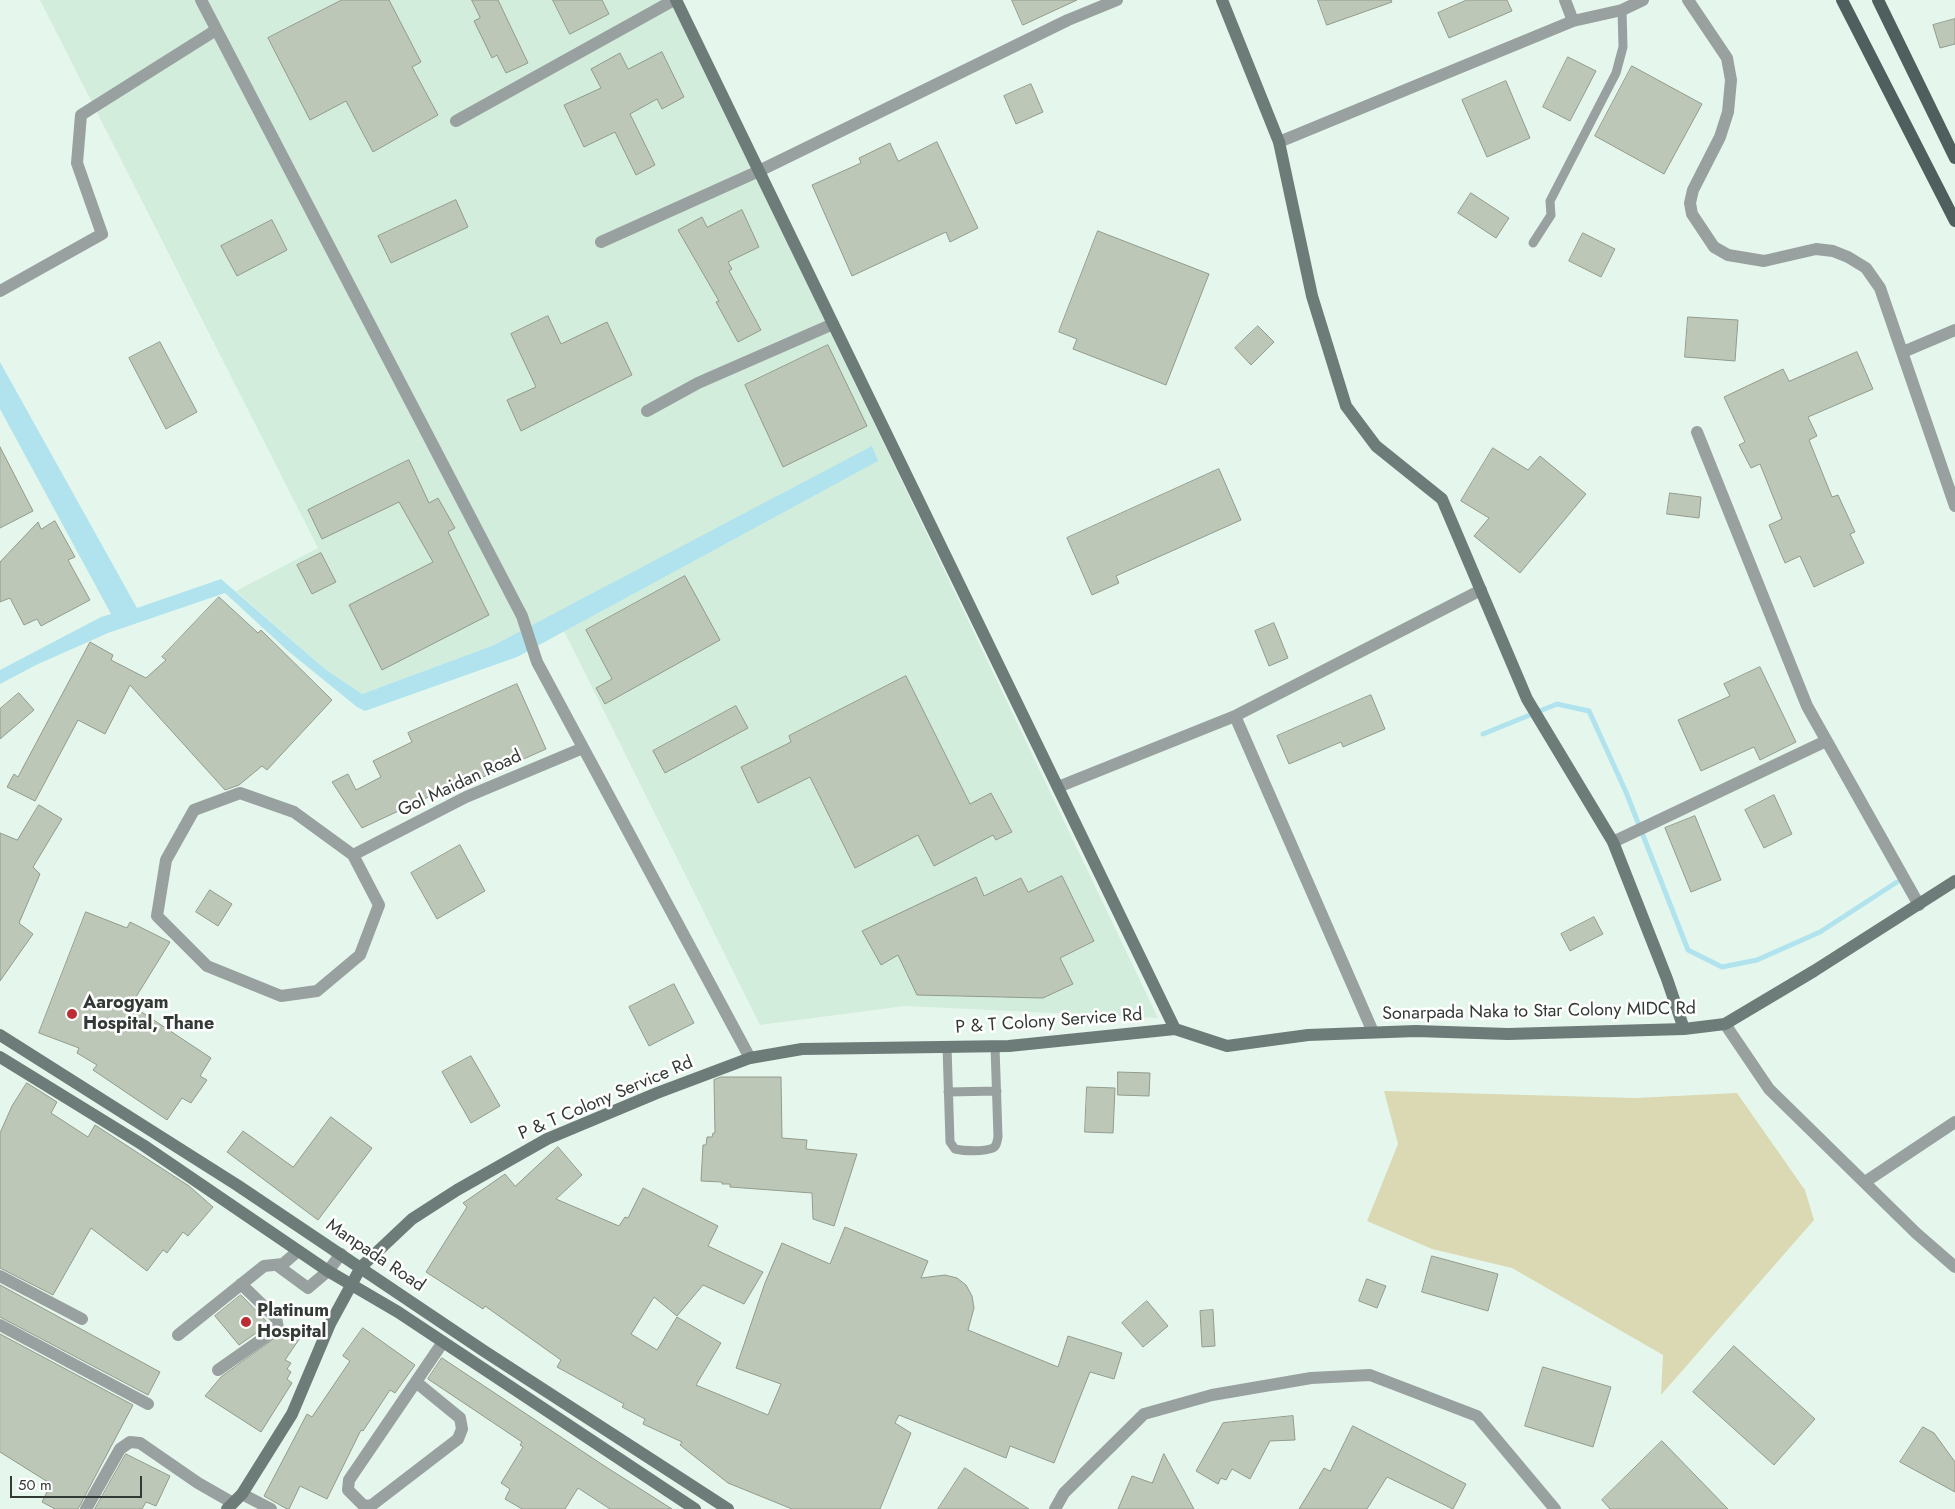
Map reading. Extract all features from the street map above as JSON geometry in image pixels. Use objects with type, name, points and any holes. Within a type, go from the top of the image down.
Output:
[{"type":"main road","points":[[1842,0],[1955,221]]},
{"type":"main road","points":[[1878,0],[1955,158]]},
{"type":"street","points":[[201,0],[522,616],[537,662],[750,1058]]},
{"type":"street","points":[[456,121],[675,0],[1175,1029]]},
{"type":"street","points":[[601,242],[759,171],[1060,24],[1117,0]]},
{"type":"street","points":[[1222,0],[1279,142],[1312,296],[1346,406],[1376,446],[1442,499],[1531,706],[1614,842],[1667,979],[1684,1029]]},
{"type":"street","points":[[1565,0],[1573,22]]},
{"type":"street","points":[[1279,142],[1573,22],[1622,10],[1643,0]]},
{"type":"street","points":[[1688,0],[1727,58],[1731,80],[1728,112],[1720,137],[1693,190],[1690,204],[1692,214],[1714,247],[1728,256],[1764,262],[1816,250],[1848,257],[1866,268],[1880,288],[1955,506]]},
{"type":"street","points":[[0,291],[102,234],[76,163],[80,115],[216,30]]},
{"type":"street","points":[[646,411],[698,383],[833,324]]},
{"type":"street","points":[[1903,352],[1955,330]]},
{"type":"street","points":[[1697,432],[1807,706],[1919,905]]},
{"type":"street","points":[[1058,787],[1235,716],[1481,590]]},
{"type":"street","points":[[1235,716],[1372,1032]]},
{"type":"street","points":[[1614,842],[1826,741]]},
{"type":"street","name":"Gol Maidan Road","points":[[353,855],[466,797],[583,748]]},
{"type":"street","points":[[240,793],[294,812],[353,855],[379,905],[360,956],[317,991],[281,996],[207,966],[157,916],[166,860],[194,810],[240,793]]},
{"type":"street","name":"Sonarpada Naka to Star Colony MIDC Rd","points":[[1175,1029],[1227,1046],[1308,1035],[1372,1032],[1416,1031],[1508,1034],[1684,1029],[1725,1024],[1955,881]]},
{"type":"street","points":[[1725,1024],[1769,1089],[1916,1233],[1955,1266]]},
{"type":"street","name":"P & T Colony Service Rd","points":[[234,1502],[292,1414],[330,1324],[361,1267],[412,1220],[457,1190],[547,1139],[657,1093],[750,1058],[802,1049],[996,1046],[1175,1029]]},
{"type":"street","name":"Manpada Road","points":[[0,1035],[237,1185],[484,1351],[726,1508]]},
{"type":"street","name":"Manpada Road","points":[[0,1057],[60,1092],[143,1145],[298,1251],[352,1286],[398,1312],[695,1509]]},
{"type":"street","points":[[60,1092],[69,1078]]},
{"type":"street","points":[[1864,1182],[1955,1122]]},
{"type":"street","points":[[226,1202],[237,1185]]},
{"type":"street","points":[[178,1335],[264,1266],[283,1264],[298,1251]]},
{"type":"street","points":[[278,1266],[308,1288],[328,1270],[341,1254]]},
{"type":"street","points":[[0,1276],[82,1319]]},
{"type":"street","points":[[218,1370],[278,1328],[276,1318],[242,1284]]},
{"type":"street","points":[[0,1325],[148,1404]]},
{"type":"street","points":[[416,1382],[460,1418],[462,1429],[458,1439],[372,1505],[362,1504],[348,1490],[349,1480],[443,1342]]},
{"type":"street","points":[[476,1364],[484,1351]]},
{"type":"street","points":[[1054,1509],[1064,1493],[1144,1414],[1212,1395],[1311,1378],[1370,1375],[1477,1416],[1555,1509]]},
{"type":"street","points":[[612,1455],[621,1441]]},
{"type":"street","points":[[86,1509],[120,1449],[130,1442],[140,1443],[198,1483],[234,1502],[271,1509]]},
{"type":"lane","points":[[1533,243],[1551,215],[1550,201],[1616,73],[1622,47],[1622,10]]},
{"type":"lane","points":[[946,1046],[950,1142],[955,1149],[962,1150],[992,1148],[996,1144],[996,1046]]},
{"type":"lane","points":[[948,1092],[997,1091]]},
{"type":"shaded area","points":[[40,0],[672,0],[1158,1018],[905,1006],[760,1025],[555,613],[494,645],[362,694],[325,669],[236,591],[318,548]]},
{"type":"shaded area","points":[[1384,1091],[1635,1098],[1737,1093],[1805,1190],[1814,1220],[1661,1395],[1663,1355],[1512,1268],[1432,1249],[1367,1221],[1398,1144]]},
{"type":"water","points":[[0,362],[137,608],[221,579],[325,669],[362,694],[494,645],[872,446],[878,461],[517,657],[365,711],[357,707],[288,651],[225,593],[108,633],[36,665],[0,684],[0,670],[101,617],[111,614],[0,409]]},
{"type":"building","points":[[342,0],[389,0],[421,62],[412,67],[438,115],[373,152],[346,101],[310,120],[268,38]]},
{"type":"building","points":[[472,0],[498,0],[528,63],[506,73],[497,55],[492,58],[474,21],[480,18]]},
{"type":"building","points":[[553,0],[602,0],[609,14],[570,34]]},
{"type":"building","points":[[1012,0],[1077,0],[1023,25]]},
{"type":"building","points":[[1318,0],[1391,0],[1392,2],[1327,25]]},
{"type":"building","points":[[1467,0],[1507,0],[1512,11],[1449,38],[1438,13]]},
{"type":"building","points":[[1955,19],[1955,44],[1940,48],[1933,25]]},
{"type":"building","points":[[662,52],[684,97],[662,109],[657,99],[630,114],[655,165],[636,175],[615,132],[584,147],[564,105],[601,88],[591,69],[620,53],[628,69]]},
{"type":"building","points":[[1568,57],[1596,71],[1570,121],[1543,107]]},
{"type":"building","points":[[1632,66],[1702,104],[1664,174],[1595,136]]},
{"type":"building","points":[[1506,81],[1530,138],[1487,157],[1462,100]]},
{"type":"building","points":[[1031,84],[1043,112],[1016,124],[1004,96]]},
{"type":"building","points":[[937,142],[978,228],[950,242],[946,232],[852,276],[812,185],[861,163],[859,158],[890,143],[898,161]]},
{"type":"building","points":[[1471,193],[1509,218],[1496,238],[1458,213]]},
{"type":"building","points":[[456,200],[468,227],[391,263],[378,236]]},
{"type":"building","points":[[742,210],[759,247],[728,262],[732,269],[729,271],[761,330],[738,342],[716,302],[719,301],[678,230],[702,217],[707,227]]},
{"type":"building","points":[[272,220],[287,250],[237,276],[221,246]]},
{"type":"building","points":[[1098,231],[1209,274],[1166,385],[1073,349],[1077,339],[1059,332]]},
{"type":"building","points":[[1583,233],[1615,249],[1601,277],[1569,261]]},
{"type":"building","points":[[548,316],[561,344],[607,322],[632,375],[521,431],[507,400],[536,387],[511,334]]},
{"type":"building","points":[[1688,317],[1738,320],[1735,361],[1685,357]]},
{"type":"building","points":[[1258,326],[1274,342],[1251,365],[1235,348]]},
{"type":"building","points":[[160,342],[197,412],[166,429],[129,358]]},
{"type":"building","points":[[828,345],[867,426],[783,467],[745,385]]},
{"type":"building","points":[[1857,352],[1873,389],[1808,417],[1817,436],[1809,440],[1832,497],[1838,495],[1855,532],[1850,534],[1864,563],[1814,587],[1800,556],[1785,563],[1769,525],[1782,519],[1760,464],[1751,468],[1739,445],[1745,442],[1724,397],[1783,369],[1789,381]]},
{"type":"building","points":[[0,447],[33,511],[0,528]]},
{"type":"building","points":[[1493,448],[1528,470],[1540,456],[1586,494],[1520,573],[1474,536],[1489,518],[1461,501]]},
{"type":"building","points":[[409,460],[429,503],[438,498],[455,528],[448,532],[489,615],[382,670],[349,605],[433,562],[399,502],[322,539],[308,510]]},
{"type":"building","points":[[1219,469],[1241,520],[1116,576],[1119,583],[1092,595],[1067,538]]},
{"type":"building","points":[[1670,493],[1701,497],[1699,518],[1667,514]]},
{"type":"building","points":[[55,521],[75,557],[68,560],[90,600],[41,626],[37,619],[24,625],[10,598],[0,602],[0,562],[38,522],[41,529]]},
{"type":"building","points":[[321,553],[336,582],[312,594],[297,565]]},
{"type":"building","points":[[685,576],[720,640],[605,704],[596,688],[612,679],[586,630]]},
{"type":"building","points":[[219,597],[258,633],[261,630],[332,700],[267,770],[262,766],[239,785],[225,790],[130,685],[105,734],[78,720],[35,801],[7,787],[14,774],[18,777],[90,642],[113,655],[111,660],[146,678],[166,660],[162,657]]},
{"type":"building","points":[[1274,623],[1288,658],[1269,666],[1255,631]]},
{"type":"building","points":[[1760,667],[1796,742],[1760,760],[1754,747],[1701,771],[1678,720],[1730,696],[1724,684]]},
{"type":"building","points":[[906,676],[970,804],[991,793],[1012,832],[996,840],[993,835],[934,866],[918,835],[855,868],[810,777],[758,803],[741,767],[791,742],[789,736]]},
{"type":"building","points":[[517,684],[546,749],[436,798],[435,794],[362,828],[332,782],[348,774],[356,790],[381,777],[373,761],[412,742],[408,733]]},
{"type":"building","points":[[19,693],[34,710],[0,739],[0,709]]},
{"type":"building","points":[[1371,695],[1385,729],[1343,747],[1341,742],[1289,764],[1277,736]]},
{"type":"building","points":[[736,706],[748,728],[665,773],[653,751]]},
{"type":"building","points":[[1774,795],[1792,834],[1764,848],[1745,810]]},
{"type":"building","points":[[39,805],[62,819],[33,867],[40,874],[19,923],[33,934],[0,981],[0,833],[17,840]]},
{"type":"building","points":[[1695,816],[1721,880],[1691,892],[1665,828]]},
{"type":"building","points":[[460,845],[485,891],[437,919],[411,873]]},
{"type":"building","points":[[1062,876],[1094,941],[1060,958],[1073,984],[1043,998],[917,995],[898,955],[881,965],[862,931],[976,877],[984,896],[1021,878],[1028,892]]},
{"type":"building","points":[[210,890],[232,904],[218,926],[196,912]]},
{"type":"building","points":[[86,912],[127,928],[130,922],[170,942],[131,1005],[211,1058],[200,1076],[207,1080],[191,1103],[182,1098],[167,1120],[93,1070],[97,1065],[77,1053],[79,1048],[39,1033]]},
{"type":"building","points":[[1594,917],[1603,934],[1570,951],[1561,934]]},
{"type":"building","points":[[674,984],[694,1023],[649,1046],[629,1007]]},
{"type":"building","points":[[471,1056],[500,1106],[471,1123],[442,1072]]},
{"type":"building","points":[[1118,1072],[1150,1073],[1149,1096],[1118,1095]]},
{"type":"building","points":[[721,1077],[781,1077],[782,1138],[807,1140],[806,1149],[857,1154],[834,1226],[813,1219],[812,1193],[730,1187],[730,1184],[722,1184],[722,1182],[701,1181],[703,1145],[706,1145],[707,1137],[712,1137],[713,1133],[715,1133],[714,1080]]},
{"type":"building","points":[[27,1083],[57,1102],[51,1113],[88,1137],[95,1125],[189,1186],[213,1207],[188,1236],[183,1232],[167,1253],[163,1250],[147,1271],[91,1228],[53,1295],[0,1268],[0,1133],[12,1106]]},
{"type":"building","points":[[1087,1087],[1115,1088],[1113,1133],[1085,1132]]},
{"type":"building","points":[[331,1117],[372,1148],[318,1220],[227,1152],[243,1131],[293,1167]]},
{"type":"building","points":[[558,1147],[582,1175],[556,1199],[619,1226],[625,1217],[628,1218],[643,1188],[718,1226],[708,1246],[763,1272],[744,1304],[703,1285],[677,1316],[654,1297],[631,1334],[657,1350],[677,1317],[721,1343],[696,1385],[768,1415],[781,1384],[736,1368],[765,1283],[782,1243],[830,1264],[845,1227],[928,1261],[921,1278],[945,1275],[957,1278],[966,1285],[972,1296],[974,1308],[968,1330],[1058,1367],[1068,1336],[1122,1353],[1114,1379],[1090,1372],[1054,1463],[1010,1446],[1006,1458],[899,1415],[895,1423],[911,1433],[880,1509],[792,1509],[728,1483],[680,1445],[682,1442],[643,1424],[645,1419],[622,1407],[624,1404],[557,1367],[561,1360],[485,1306],[483,1309],[426,1272],[467,1207],[463,1203],[505,1174],[515,1186]]},
{"type":"building","points":[[1432,1256],[1498,1274],[1488,1311],[1422,1292]]},
{"type":"building","points":[[1367,1279],[1386,1286],[1377,1308],[1359,1301]]},
{"type":"building","points":[[0,1285],[160,1372],[148,1395],[0,1317]]},
{"type":"building","points":[[241,1295],[269,1324],[239,1345],[215,1316]]},
{"type":"building","points":[[1147,1301],[1168,1326],[1143,1347],[1122,1323]]},
{"type":"building","points":[[1213,1310],[1215,1346],[1202,1347],[1200,1311]]},
{"type":"building","points":[[363,1328],[415,1365],[395,1393],[390,1390],[363,1431],[361,1430],[327,1499],[300,1486],[289,1509],[287,1509],[264,1496],[307,1414],[312,1417],[350,1361],[343,1356]]},
{"type":"building","points":[[285,1331],[300,1338],[285,1360],[291,1363],[287,1369],[291,1372],[287,1379],[292,1383],[261,1432],[205,1396],[221,1377]]},
{"type":"building","points":[[0,1334],[133,1405],[78,1509],[55,1509],[42,1502],[51,1484],[0,1452]]},
{"type":"building","points":[[1734,1346],[1815,1419],[1774,1465],[1693,1392]]},
{"type":"building","points":[[442,1358],[672,1509],[610,1509],[578,1488],[565,1509],[522,1509],[505,1499],[510,1489],[501,1483],[523,1447],[520,1445],[522,1442],[428,1379]]},
{"type":"building","points":[[1543,1367],[1611,1387],[1593,1447],[1525,1426]]},
{"type":"building","points":[[1293,1416],[1295,1440],[1270,1441],[1250,1479],[1232,1469],[1226,1480],[1221,1478],[1218,1484],[1196,1471],[1223,1423]]},
{"type":"building","points":[[1353,1426],[1466,1484],[1453,1509],[1387,1477],[1367,1509],[1299,1509],[1324,1468],[1330,1471]]},
{"type":"building","points":[[1923,1427],[1934,1433],[1955,1462],[1955,1492],[1900,1462]]},
{"type":"building","points":[[1662,1441],[1728,1509],[1610,1509],[1602,1500]]},
{"type":"building","points":[[126,1454],[170,1476],[156,1506],[146,1502],[142,1509],[95,1509]]},
{"type":"building","points":[[1164,1454],[1194,1509],[1118,1509],[1132,1476],[1152,1483]]},
{"type":"building","points":[[965,1468],[1029,1509],[938,1509]]},
{"type":"waterway","points":[[1483,734],[1557,704],[1589,711],[1626,792],[1688,950],[1722,967],[1757,960],[1820,932],[1897,882]]},
{"type":"place","name":"Aarogyam Hospital, Thane","points":[[72,1014]]},
{"type":"place","name":"Platinum Hospital","points":[[246,1322]]}]
